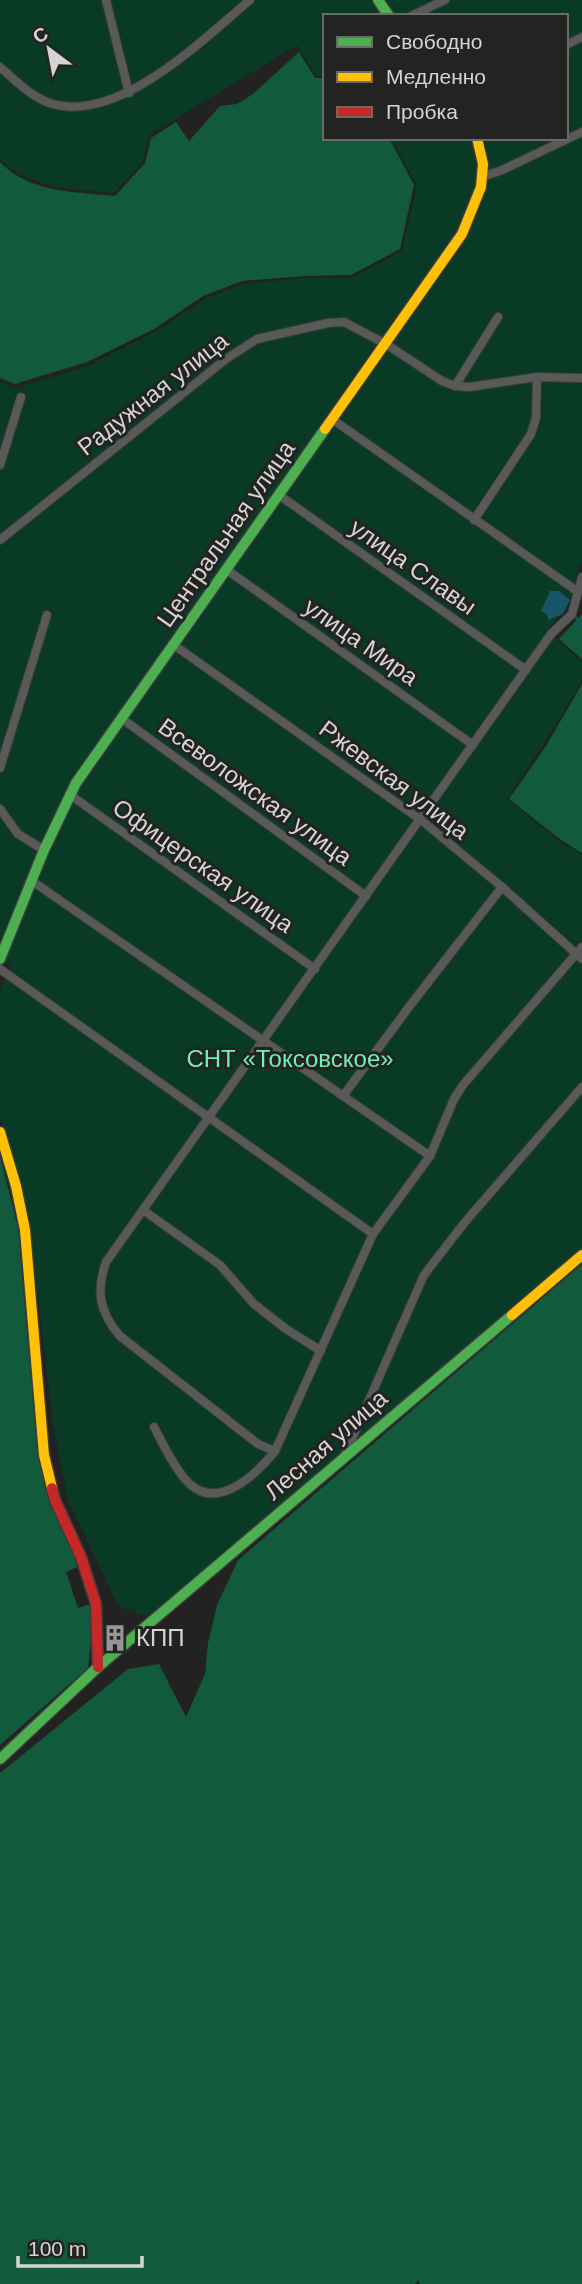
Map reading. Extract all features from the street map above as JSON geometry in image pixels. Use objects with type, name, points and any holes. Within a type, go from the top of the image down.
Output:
[{"type":"street","points":[[106,0],[129,93]]},
{"type":"street","points":[[0,66],[48,103],[67,106],[89,104],[129,93],[167,69],[250,0]]},
{"type":"street","points":[[415,14],[445,0]]},
{"type":"street","name":"Центральная улица","points":[[0,959],[69,794],[462,234],[474,211],[485,176],[484,156],[478,140]]},
{"type":"street","points":[[485,176],[565,140]]},
{"type":"street","points":[[498,317],[455,386],[469,387],[537,377],[582,378]]},
{"type":"street","name":"Радужная улица","points":[[0,540],[226,359],[257,339],[344,322],[386,344],[442,382],[455,386]]},
{"type":"street","points":[[474,520],[531,434],[536,418],[537,377]]},
{"type":"street","points":[[0,465],[21,397]]},
{"type":"street","points":[[332,419],[577,591]]},
{"type":"street","name":"улица Славы","points":[[279,495],[526,670]]},
{"type":"street","name":"улица Мира","points":[[227,570],[473,745]]},
{"type":"street","points":[[275,1451],[258,1444],[120,1336],[107,1322],[102,1308],[100,1281],[106,1262],[551,634],[572,614],[582,577]]},
{"type":"street","points":[[0,768],[47,615]]},
{"type":"street","name":"Ржевская улица","points":[[174,645],[421,820],[580,954]]},
{"type":"street","name":"Всеволожская улица","points":[[121,718],[366,897]]},
{"type":"street","name":"Офицерская улица","points":[[69,794],[315,969]]},
{"type":"street","points":[[0,809],[18,834],[44,850]]},
{"type":"street","points":[[32,881],[430,1156]]},
{"type":"street","points":[[343,1096],[502,887]]},
{"type":"street","points":[[154,1427],[177,1470],[187,1482],[198,1491],[211,1495],[227,1492],[245,1480],[275,1451],[373,1234],[430,1156],[454,1099],[463,1085],[580,954]]},
{"type":"street","points":[[0,969],[373,1234]]},
{"type":"street","points":[[344,1457],[424,1275],[465,1222],[582,1087]]},
{"type":"street","points":[[0,1132],[16,1186],[25,1230],[44,1455],[55,1500],[81,1557],[96,1604],[98,1667]]},
{"type":"street","points":[[143,1210],[220,1265],[254,1304],[321,1351]]},
{"type":"street","name":"Лесная улица","points":[[2,1757],[98,1667],[582,1255]]},
{"type":"green space","name":"СНТ «Токсовское»","points":[[0,0],[582,0],[582,560],[570,600],[547,631],[582,662],[582,681],[507,799],[560,842],[582,855],[582,1250],[147,1617],[118,1606],[68,1500],[53,1425],[30,1227],[0,1117],[0,991],[10,965],[0,958],[0,382],[16,388],[88,366],[155,332],[205,299],[242,284],[304,278],[352,278],[402,251],[417,185],[392,140],[568,140],[568,14],[323,14],[323,76],[316,76],[297,45],[149,135],[143,162],[114,193],[39,182],[12,169],[0,159]]},
{"type":"green space","points":[[299,52],[315,78],[323,78],[323,140],[390,140],[414,185],[400,249],[351,275],[242,281],[203,296],[154,329],[87,362],[15,384],[0,378],[0,162],[25,180],[39,185],[69,192],[115,196],[145,163],[151,138],[176,122],[189,141],[220,106],[237,104],[253,94]]},
{"type":"green space","points":[[582,614],[582,659],[559,639]]},
{"type":"green space","points":[[582,684],[582,853],[509,799],[546,746]]},
{"type":"green space","points":[[0,1156],[18,1228],[38,1458],[49,1502],[72,1548],[77,1567],[66,1572],[78,1608],[91,1604],[93,1625],[88,1668],[0,1745]]},
{"type":"green space","points":[[582,1264],[582,2284],[420,2284],[418,2280],[415,2284],[0,2284],[0,1773],[128,1669],[159,1664],[186,1717],[205,1674],[208,1643],[217,1605],[238,1560]]},
{"type":"water","points":[[550,591],[559,591],[570,600],[563,614],[548,620],[547,614],[541,611]]},
{"type":"waterway","points":[[574,615],[582,625]]},
{"type":"traffic: fast","points":[[378,0],[388,14]]},
{"type":"traffic: fast","points":[[0,959],[44,850],[76,783],[325,429]]},
{"type":"traffic: fast","points":[[0,1759],[98,1667],[512,1315]]},
{"type":"traffic: slow","points":[[325,429],[462,234],[481,187],[483,164],[477,140]]},
{"type":"traffic: slow","points":[[0,1132],[16,1186],[25,1230],[44,1455],[52,1488]]},
{"type":"traffic: slow","points":[[512,1315],[582,1255]]},
{"type":"traffic: jam","points":[[52,1488],[81,1557],[96,1604],[98,1667]]},
{"type":"place","name":"КПП","points":[[115,1638]]}]
